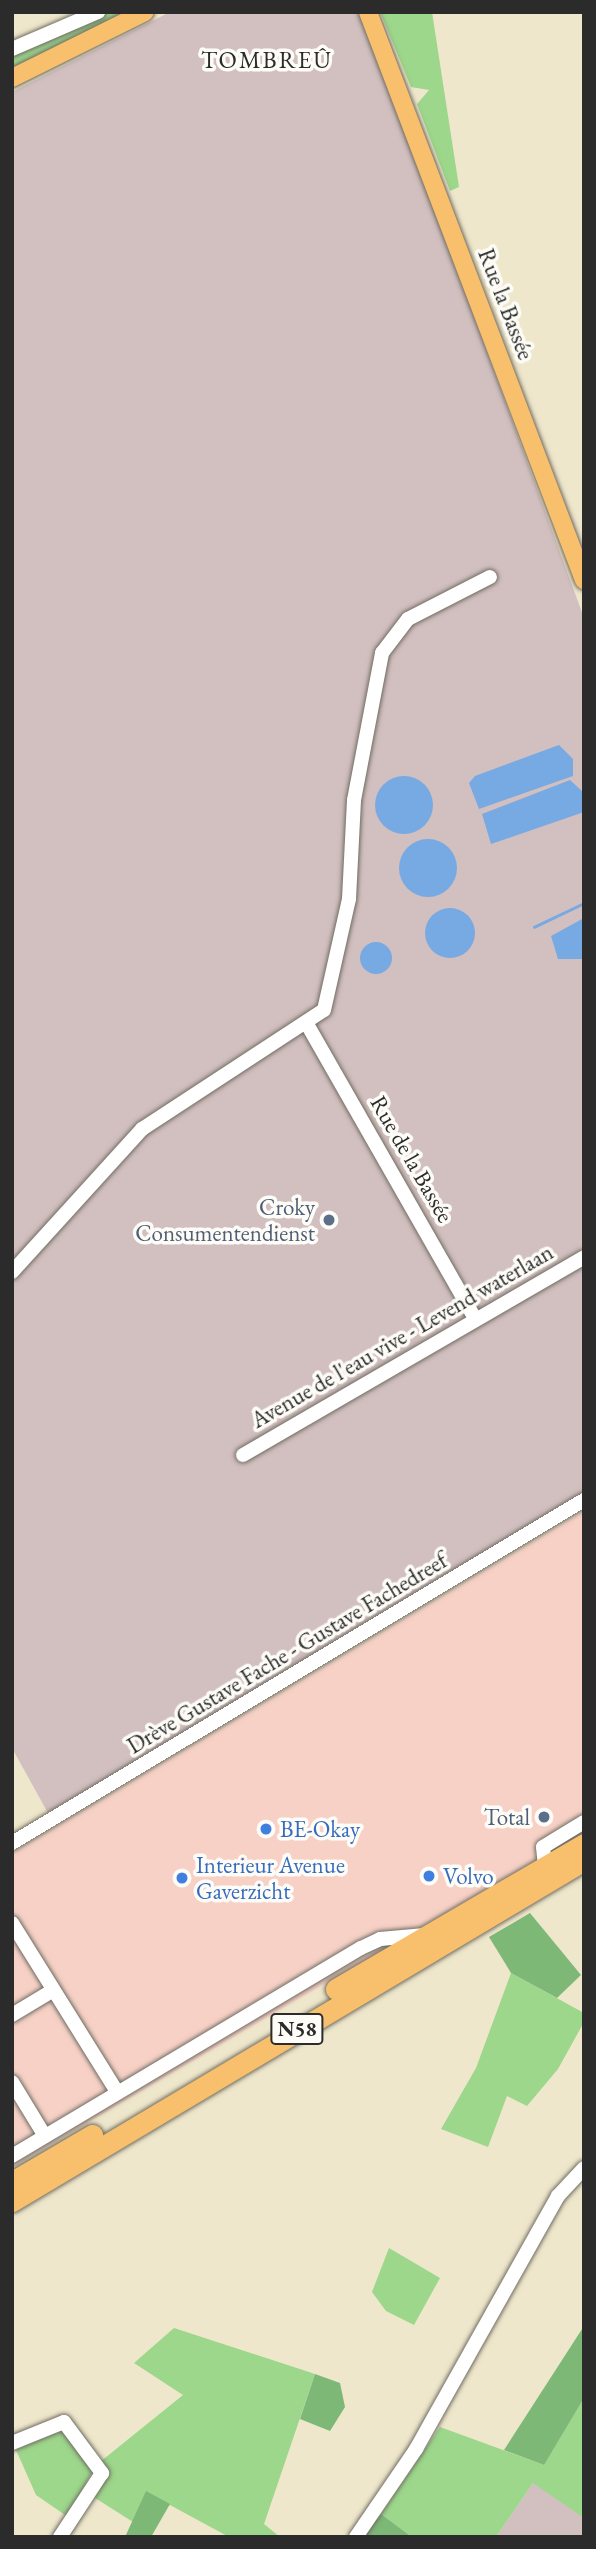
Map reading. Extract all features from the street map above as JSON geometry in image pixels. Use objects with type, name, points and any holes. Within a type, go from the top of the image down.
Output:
[{"type":"highway","name":"N58","points":[[12,2182],[425,1935],[584,1844]]},
{"type":"highway","name":"N58","points":[[12,2202],[584,1860]]},
{"type":"main road","points":[[12,78],[145,12]]},
{"type":"main road","name":"Rue la Bassée","points":[[368,12],[584,580]]},
{"type":"main road","name":"Rue la Bassée","points":[[378,12],[382,44]]},
{"type":"street","points":[[12,49],[98,12]]},
{"type":"street","points":[[12,1272],[142,1129],[228,1068],[307,1024],[324,1010],[349,899],[354,800],[382,653],[408,619],[490,577]]},
{"type":"street","name":"Rue de la Bassée","points":[[307,1024],[475,1318]]},
{"type":"street","name":"Avenue de l'eau vive - Levend waterlaan","points":[[243,1455],[584,1257]]},
{"type":"street","name":"Drève Gustave Fache - Gustave Fachedreef","points":[[12,1843],[584,1500]]},
{"type":"street","points":[[545,1866],[543,1847],[584,1822]]},
{"type":"street","points":[[13,1925],[117,2092]]},
{"type":"street","points":[[12,2156],[361,1948],[380,1939],[425,1935]]},
{"type":"street","points":[[12,2015],[52,1991]]},
{"type":"street","points":[[12,2082],[44,2136]]},
{"type":"street","points":[[356,2537],[416,2449],[558,2196],[584,2168]]},
{"type":"street","points":[[12,2443],[64,2422],[102,2473],[60,2537]]},
{"type":"shaded area","points":[[170,12],[363,12],[584,618],[584,1494],[48,1813],[12,1748],[12,92]]},
{"type":"shaded area","points":[[584,1511],[584,1832],[12,2167],[12,1853]]},
{"type":"shaded area","points":[[584,2398],[584,2537],[496,2537],[533,2483]]},
{"type":"green space","points":[[105,12],[126,12],[12,69],[12,53]]},
{"type":"green space","points":[[432,12],[459,187],[450,191],[417,104],[429,90],[411,87],[381,14]]},
{"type":"green space","points":[[530,1913],[581,1975],[557,1998],[511,1973],[489,1937]]},
{"type":"green space","points":[[511,1973],[584,2013],[584,2022],[558,2069],[527,2106],[507,2096],[488,2147],[441,2129],[476,2068]]},
{"type":"green space","points":[[389,2248],[440,2278],[414,2325],[386,2311],[372,2292]]},
{"type":"green space","points":[[584,2326],[584,2398],[544,2465],[504,2450]]},
{"type":"green space","points":[[174,2328],[315,2374],[264,2524],[280,2537],[229,2537],[146,2492],[133,2522],[92,2496],[100,2462],[183,2395],[134,2363]]},
{"type":"green space","points":[[315,2374],[340,2383],[345,2407],[330,2431],[300,2419]]},
{"type":"green space","points":[[584,2398],[584,2518],[533,2483],[496,2537],[412,2537],[381,2514],[440,2427],[544,2465]]},
{"type":"green space","points":[[57,2429],[75,2442],[92,2472],[68,2517],[36,2495],[16,2450]]},
{"type":"green space","points":[[146,2491],[170,2504],[151,2537],[125,2537]]},
{"type":"green space","points":[[381,2514],[412,2537],[361,2537]]},
{"type":"water","points":[[559,745],[573,759],[573,776],[479,809],[469,783],[475,776]]},
{"type":"water","points":[[404,776],[415,778],[428,789],[433,805],[431,816],[420,829],[404,834],[393,832],[380,821],[375,805],[377,794],[388,781]]},
{"type":"water","points":[[570,780],[584,793],[584,812],[491,844],[482,814]]},
{"type":"water","points":[[428,839],[439,841],[452,852],[457,868],[455,879],[444,892],[428,897],[417,895],[404,884],[399,868],[401,857],[412,844]]},
{"type":"water","points":[[450,908],[468,915],[475,933],[468,951],[450,958],[432,951],[425,933],[432,915]]},
{"type":"water","points":[[584,918],[584,959],[558,959],[551,936]]},
{"type":"water","points":[[376,942],[388,946],[392,958],[388,970],[376,974],[364,970],[360,958],[364,946]]},
{"type":"waterway","points":[[534,927],[584,903]]},
{"type":"place","name":"Croky Consumentendienst","points":[[329,1220]]},
{"type":"place","name":"Total","points":[[544,1817]]},
{"type":"place","name":"BE-Okay","points":[[266,1829]]},
{"type":"place","name":"Volvo","points":[[429,1876]]},
{"type":"place","name":"Interieur Avenue Gaverzicht","points":[[182,1878]]},
{"type":"district","name":"TOMBREÛ","points":[[267,60]]}]
